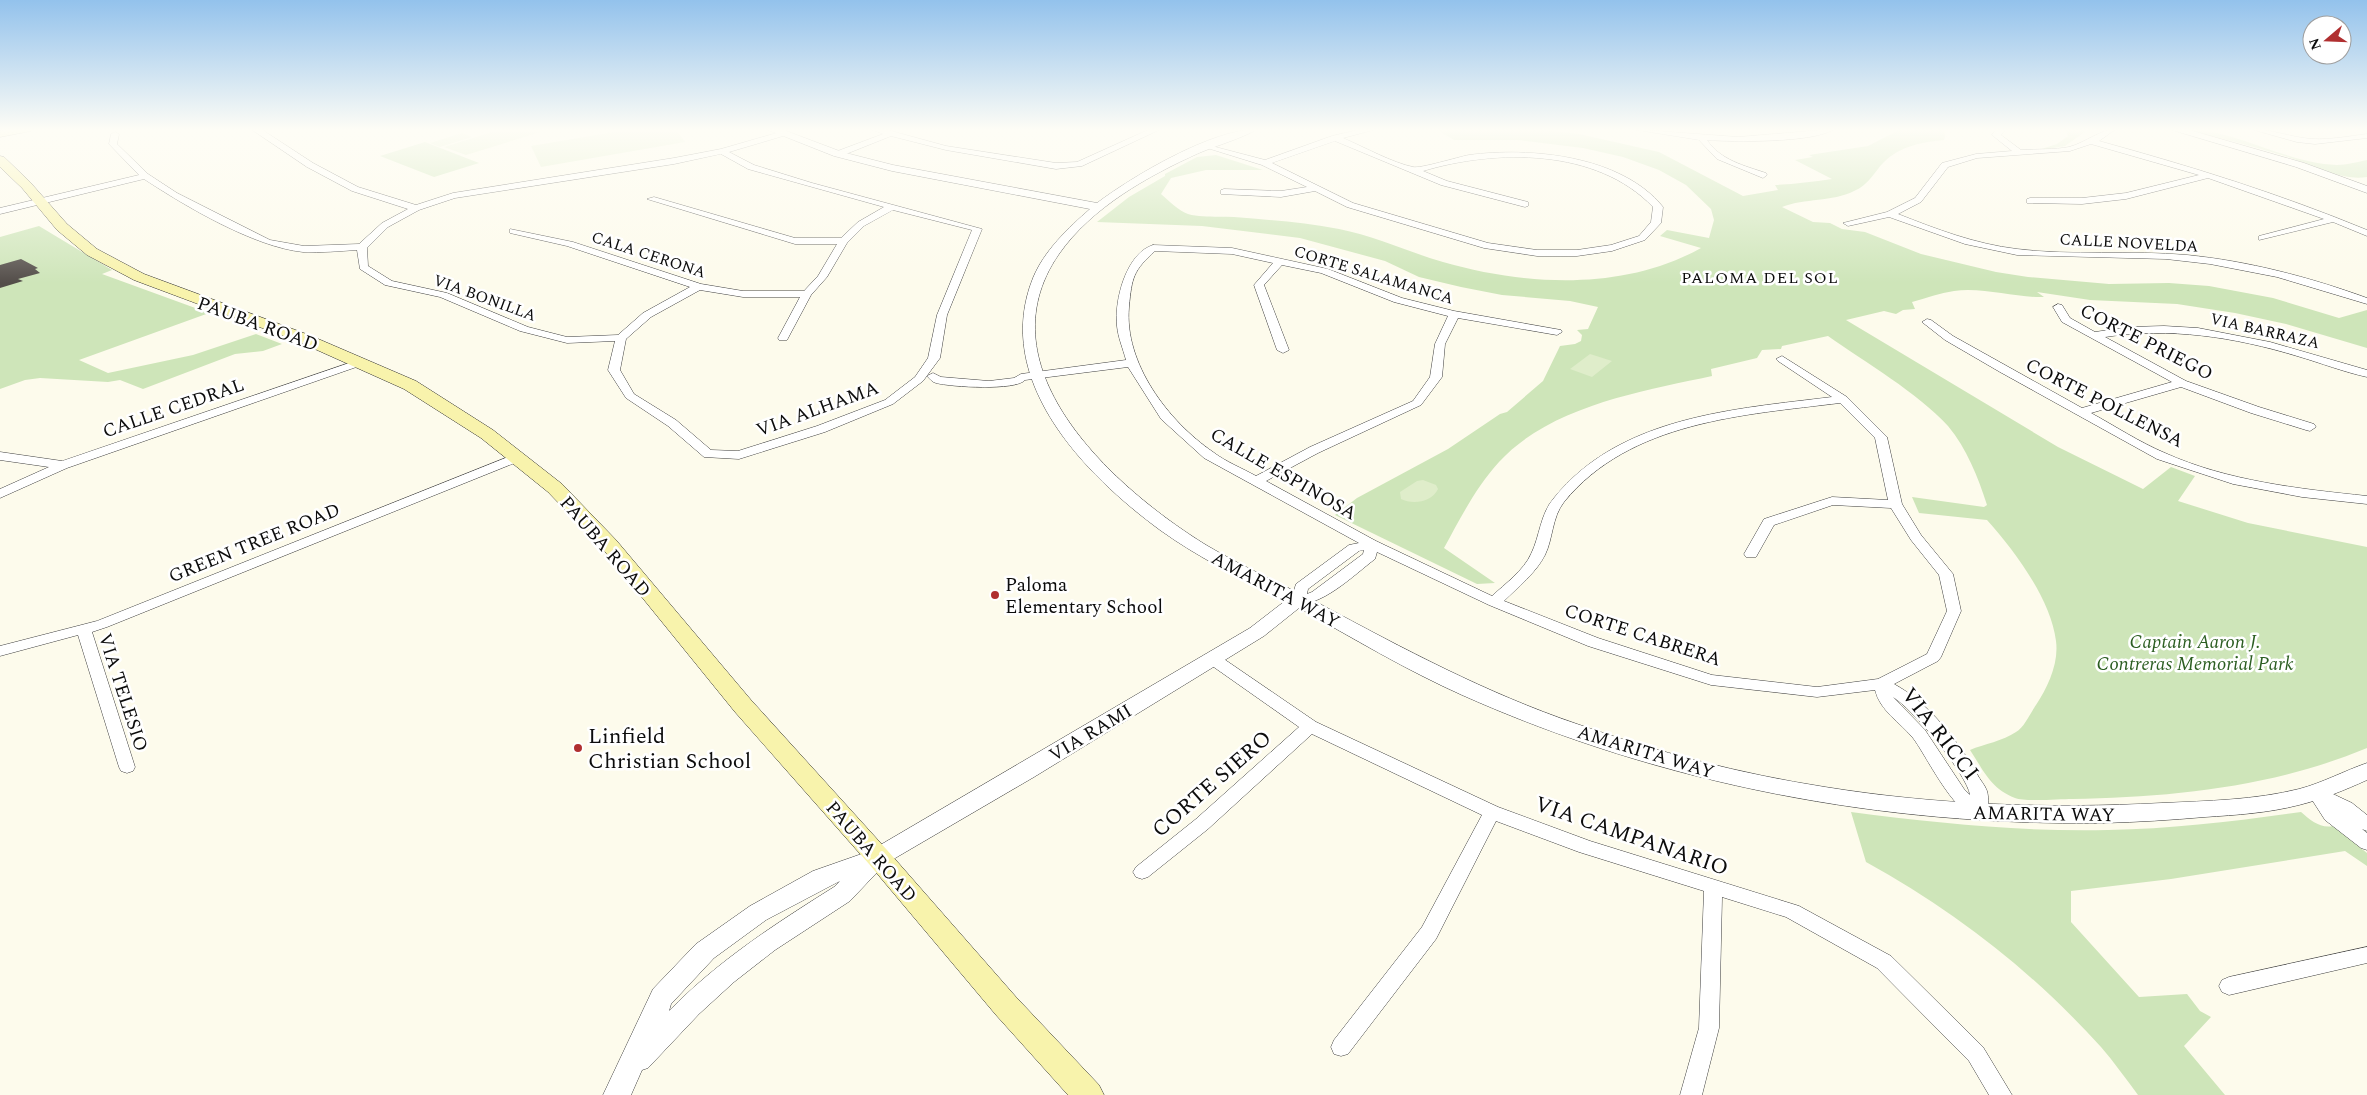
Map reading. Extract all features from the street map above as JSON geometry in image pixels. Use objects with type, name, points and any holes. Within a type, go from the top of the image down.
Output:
[{"type":"main road","name":"PAUBA ROAD","points":[[20,180],[78,242],[139,277],[361,362],[436,400],[518,457],[555,488],[592,525],[732,693],[878,857],[1006,1006],[1088,1095]]},
{"type":"street","points":[[0,212],[129,180]]},
{"type":"street","points":[[151,180],[174,195],[267,242],[304,249],[362,247],[386,224],[416,208],[453,196],[547,180]]},
{"type":"street","points":[[338,180],[355,189],[416,208]]},
{"type":"street","points":[[797,180],[892,207]]},
{"type":"street","points":[[956,180],[1098,207]]},
{"type":"street","name":"AMARITA WAY","points":[[1143,180],[1098,207],[1080,221],[1053,252],[1035,288],[1029,310],[1028,376],[1051,405],[1082,451],[1131,498],[1197,546],[1447,680],[1556,724],[1626,748],[1701,770],[1783,789],[1868,802],[1979,813],[2061,816],[2139,814],[2246,805],[2316,792],[2367,771]]},
{"type":"street","points":[[1297,180],[1350,205],[1446,235],[1487,246],[1537,253],[1577,253],[1612,248],[1642,238],[1656,222],[1658,207],[1640,189],[1623,180]]},
{"type":"street","points":[[1437,180],[1525,204]]},
{"type":"street","points":[[1848,223],[1890,214],[1918,200],[1934,180]]},
{"type":"street","points":[[2030,201],[2082,201],[2126,196],[2189,180]]},
{"type":"street","points":[[2223,180],[2334,219],[2367,233]]},
{"type":"street","points":[[2340,180],[2367,190]]},
{"type":"street","points":[[2351,184],[2367,181]]},
{"type":"street","points":[[1224,192],[1281,194],[1314,189]]},
{"type":"street","points":[[652,199],[795,241],[843,242]]},
{"type":"street","points":[[783,338],[807,294],[822,276],[843,242],[861,224],[892,207]]},
{"type":"street","name":"VIA ALHAMA","points":[[621,338],[614,370],[630,396],[672,423],[708,454],[739,456],[821,429],[889,402],[928,375],[934,358],[942,315],[978,229],[892,207]]},
{"type":"street","name":"CALLE NOVELDA","points":[[1890,214],[1968,242],[2016,252],[2074,255],[2138,254],[2190,258],[2260,271],[2339,291],[2367,301]]},
{"type":"street","points":[[2262,238],[2334,219]]},
{"type":"street","name":"CALA CERONA","points":[[513,231],[570,244],[699,287],[742,294],[807,294]]},
{"type":"street","name":"VIA BONILLA","points":[[362,247],[363,267],[389,283],[443,294],[532,332],[567,340],[621,338]]},
{"type":"street","name":"CORTE SALAMANCA","points":[[1153,248],[1232,251],[1324,271],[1398,300],[1454,314],[1557,332]]},
{"type":"street","name":"CALLE ESPINOSA","points":[[1153,248],[1134,266],[1126,286],[1122,326],[1132,363],[1145,387],[1165,416],[1208,455],[1371,544]]},
{"type":"street","points":[[1280,262],[1259,285],[1283,350]]},
{"type":"street","points":[[621,338],[647,315],[699,287]]},
{"type":"street","name":"CORTE PRIEGO","points":[[2058,307],[2066,320],[2182,382],[2255,410],[2310,427]]},
{"type":"street","points":[[1255,482],[1314,450],[1417,403],[1436,376],[1440,344],[1454,314]]},
{"type":"street","name":"CORTE POLLENSA","points":[[1927,322],[1949,338],[2161,456],[2233,480],[2302,493],[2367,500]]},
{"type":"street","name":"VIA BARRAZA","points":[[2094,335],[2124,329],[2171,327],[2239,337],[2367,374]]},
{"type":"street","name":"CORTE CABRERA","points":[[1371,544],[1494,602],[1593,642],[1711,680],[1817,692],[1881,684],[1933,657],[1954,611],[1946,574],[1916,537],[1895,504],[1880,437],[1843,399],[1782,359]]},
{"type":"street","name":"CALLE CEDRAL","points":[[0,494],[63,465],[361,362]]},
{"type":"street","points":[[928,375],[938,380],[989,384],[1018,381],[1028,376],[1132,363]]},
{"type":"street","points":[[2080,412],[2182,382]]},
{"type":"street","points":[[1494,602],[1537,557],[1557,502],[1590,468],[1630,444],[1669,428],[1843,399]]},
{"type":"street","points":[[0,456],[63,465]]},
{"type":"street","name":"GREEN TREE ROAD","points":[[0,651],[111,620],[518,457]]},
{"type":"street","points":[[1751,554],[1769,522],[1832,501],[1895,504]]},
{"type":"street","name":"VIA RAMI","points":[[617,1095],[627,1070],[690,1006],[725,974],[766,943],[842,894],[878,857],[1213,659],[1257,632],[1298,600],[1318,596],[1370,556],[1371,544]]},
{"type":"street","name":"VIA TELESIO","points":[[83,628],[127,767]]},
{"type":"street","name":"VIA CAMPANARIO","points":[[1213,659],[1310,726],[1492,812],[1585,848],[1792,912],[1884,962],[1976,1054],[2001,1095]]},
{"type":"street","name":"VIA RICCI","points":[[1881,684],[1884,700],[1919,734],[1958,794],[1979,813]]},
{"type":"street","name":"CORTE SIERO","points":[[1142,872],[1202,824],[1310,726]]},
{"type":"street","points":[[2316,792],[2346,808],[2367,824]]},
{"type":"street","points":[[2316,792],[2331,815],[2367,843]]},
{"type":"street","points":[[1341,1047],[1429,933],[1492,812]]},
{"type":"street","points":[[1691,1095],[1709,1028],[1713,888]]},
{"type":"street","points":[[2229,986],[2367,955]]},
{"type":"green space","name":"Captain Aaron J. Contreras Memorial Park","points":[[1158,180],[1170,180],[1161,194],[1177,208],[1188,214],[1286,222],[1339,229],[1443,262],[1508,276],[1574,280],[1607,278],[1640,272],[1671,262],[1701,248],[1660,236],[1667,230],[1709,238],[1714,220],[1711,209],[1686,185],[1677,180],[1713,180],[1743,196],[1778,190],[1775,185],[1824,180],[1869,180],[1854,191],[1837,197],[1800,202],[1782,207],[1813,222],[1830,223],[1842,229],[1865,232],[1921,254],[1996,272],[2028,277],[2109,284],[2169,283],[2209,286],[2273,298],[2339,318],[2367,310],[2367,348],[2286,324],[2235,313],[2177,304],[2090,300],[2037,292],[2044,297],[1977,290],[1954,291],[1912,302],[1915,309],[1903,310],[1896,314],[1884,311],[1846,320],[2058,447],[2143,489],[2171,467],[2195,476],[2178,501],[2248,523],[2367,547],[2367,748],[2296,772],[2259,781],[2185,792],[2110,798],[2034,800],[2015,798],[1999,789],[1988,778],[1970,750],[2005,738],[2019,730],[2045,691],[2056,658],[2056,641],[2047,609],[2030,576],[1987,520],[1919,513],[1912,497],[1984,507],[1987,505],[1976,474],[1966,454],[1948,426],[1922,402],[1891,378],[1828,336],[1782,346],[1781,349],[1762,350],[1757,358],[1711,369],[1712,376],[1628,395],[1599,404],[1571,414],[1544,427],[1520,443],[1499,462],[1483,482],[1444,548],[1495,583],[1477,584],[1335,515],[1357,498],[1448,449],[1500,414],[1507,412],[1543,381],[1560,346],[1575,344],[1581,341],[1582,335],[1577,330],[1588,329],[1598,307],[1570,301],[1502,295],[1461,287],[1419,277],[1385,261],[1300,238],[1202,226],[1097,222],[1129,197]]},
{"type":"green space","points":[[39,226],[112,270],[102,274],[209,313],[79,360],[108,373],[193,355],[256,334],[282,344],[263,351],[235,354],[143,389],[120,380],[108,382],[40,378],[25,380],[0,389],[0,237]]},
{"type":"green space","points":[[1590,354],[1612,361],[1592,377],[1570,369]]},
{"type":"green space","points":[[1423,480],[1436,485],[1438,489],[1431,497],[1416,502],[1401,499],[1400,492],[1417,481]]},
{"type":"green space","points":[[1851,812],[1979,826],[2076,830],[2181,826],[2301,812],[2320,825],[2333,826],[2367,853],[2367,866],[2345,851],[2171,879],[2071,891],[2071,922],[2139,997],[2187,994],[2200,1011],[2211,1017],[2184,1046],[2225,1095],[2138,1095],[2101,1047],[2020,968],[1991,944],[1931,901],[1866,862]]},
{"type":"building","points":[[21,259],[38,268],[35,269],[40,273],[18,279],[23,281],[0,288],[0,265]]},
{"type":"place","name":"Paloma Elementary School","points":[[995,595]]},
{"type":"place","name":"Linfield Christian School","points":[[578,748]]},
{"type":"district","name":"PALOMA DEL SOL","points":[[1760,277]]}]
